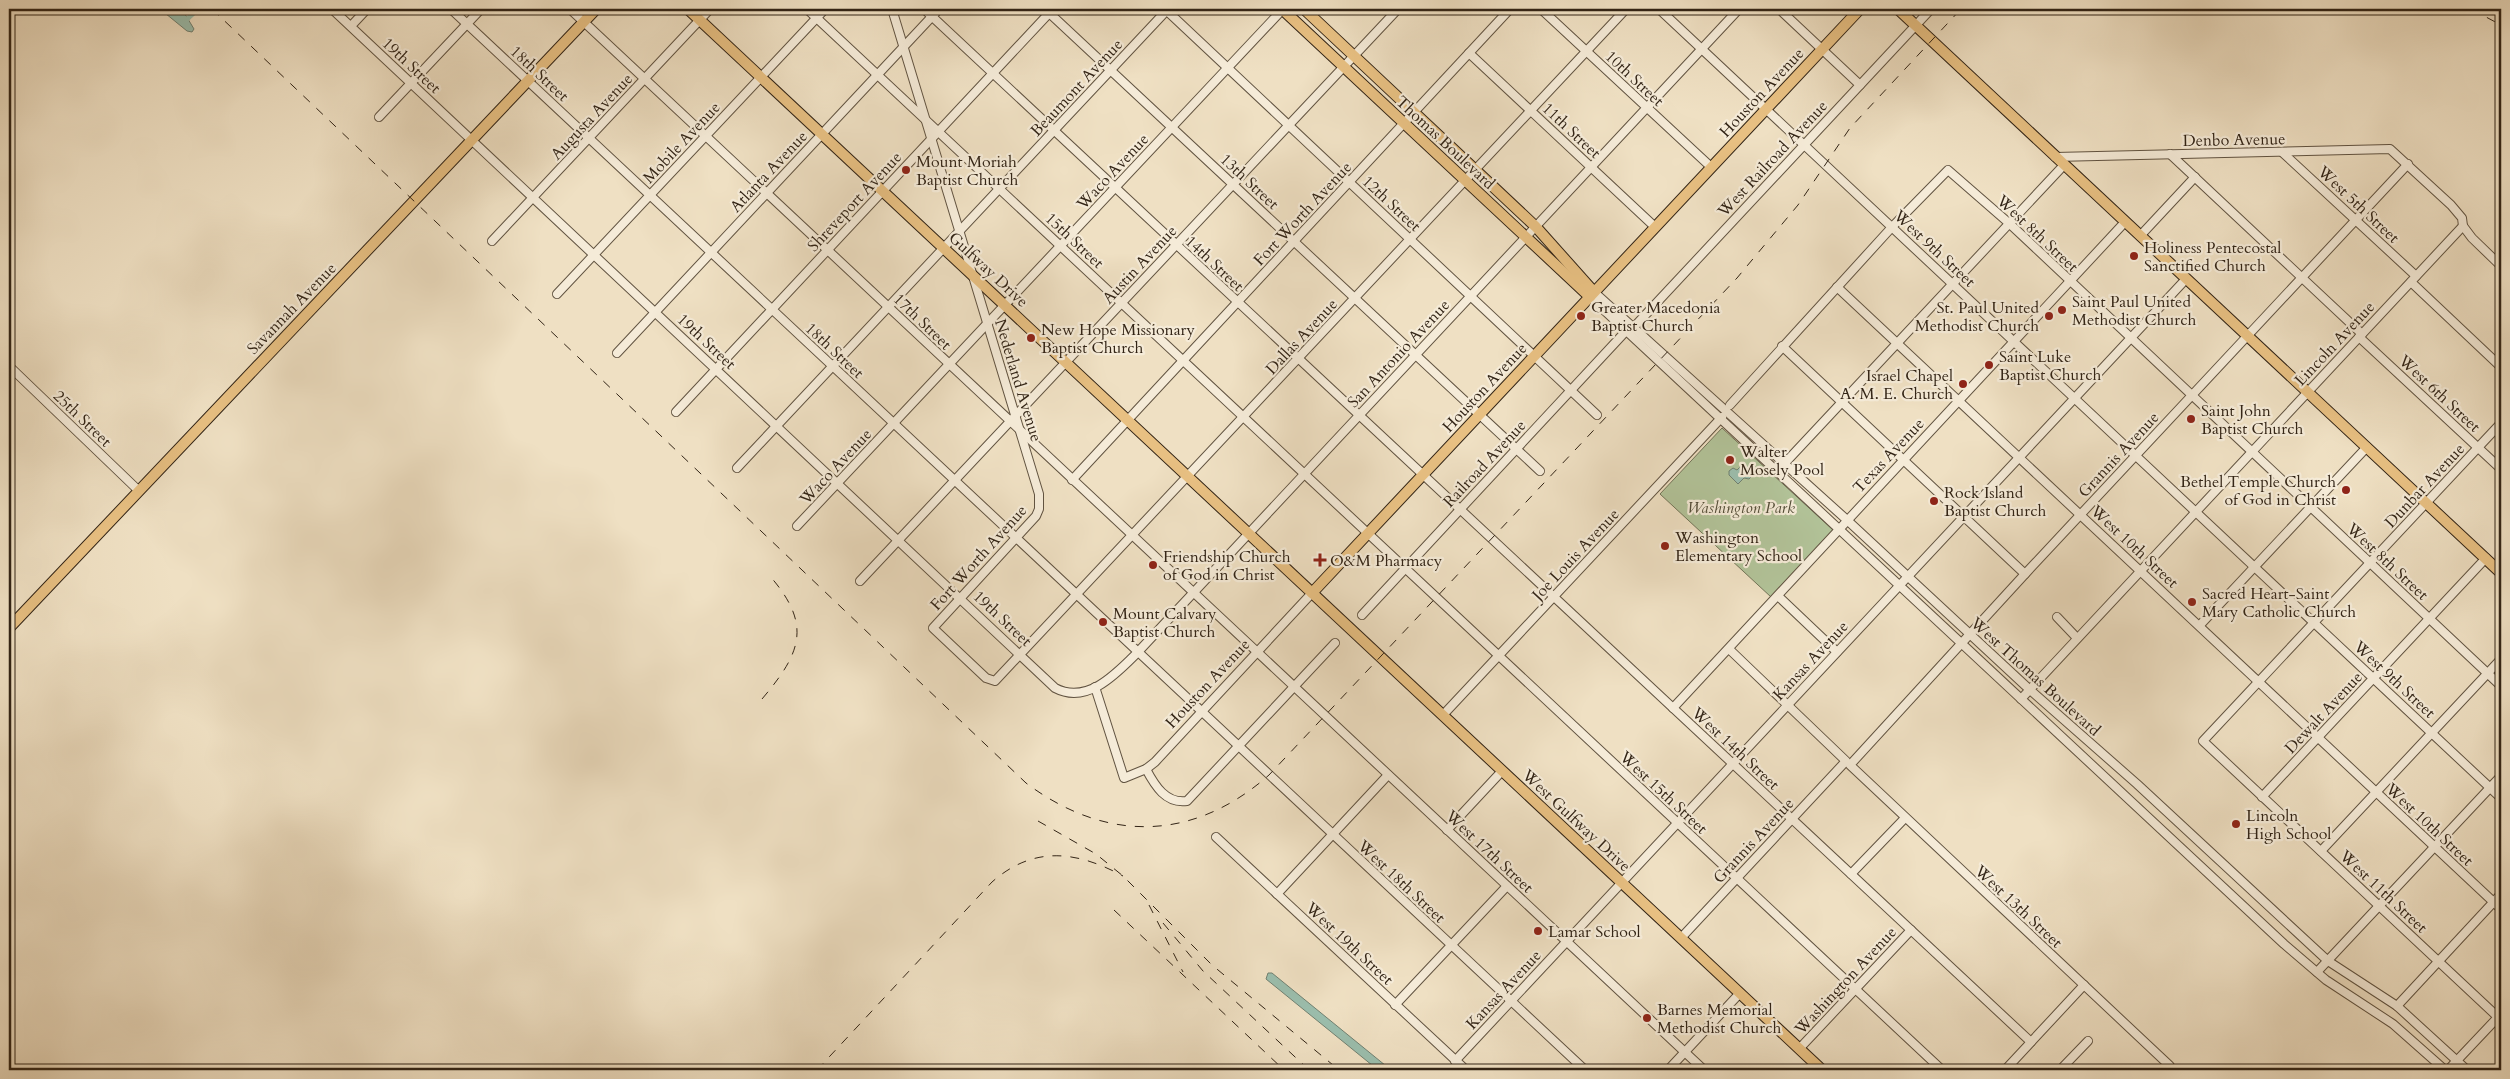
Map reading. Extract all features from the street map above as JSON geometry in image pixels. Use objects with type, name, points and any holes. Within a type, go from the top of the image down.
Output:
[{"type":"main road","name":"Savannah Avenue","points":[[9,628],[596,9]]},
{"type":"main road","name":"Gulfway Drive","points":[[688,9],[1312,593]]},
{"type":"main road","name":"Thomas Boulevard","points":[[1282,9],[1526,237],[1592,294]]},
{"type":"main road","name":"Thomas Boulevard","points":[[1304,9],[1536,226],[1592,294]]},
{"type":"main road","name":"Houston Avenue","points":[[1312,593],[1860,9]]},
{"type":"main road","points":[[1898,9],[2501,573]]},
{"type":"main road","name":"West Gulfway Drive","points":[[1312,593],[1822,1070]]},
{"type":"street","name":"19th Street","points":[[332,9],[838,482],[1055,688],[1064,693]]},
{"type":"street","points":[[351,26],[367,9]]},
{"type":"street","name":"18th Street","points":[[451,9],[1201,711]]},
{"type":"street","points":[[379,117],[481,9]]},
{"type":"street","name":"17th Street","points":[[570,9],[1256,652]]},
{"type":"street","name":"Augusta Avenue","points":[[492,241],[710,9]]},
{"type":"street","name":"15th Street","points":[[807,9],[1368,533]]},
{"type":"street","name":"Mobile Avenue","points":[[557,294],[825,9]]},
{"type":"street","name":"Nederland Avenue","points":[[892,9],[1016,415],[1039,502]]},
{"type":"street","name":"14th Street","points":[[924,9],[1422,475]]},
{"type":"street","name":"Atlanta Avenue","points":[[617,353],[939,9]]},
{"type":"street","name":"12th Street","points":[[1167,9],[1597,415]]},
{"type":"street","name":"Beaumont Avenue","points":[[737,468],[1167,9]]},
{"type":"street","name":"Waco Avenue","points":[[797,526],[1282,9]]},
{"type":"street","name":"Austin Avenue","points":[[860,581],[1398,9]]},
{"type":"street","name":"Fort Worth Avenue","points":[[1072,480],[1510,9]]},
{"type":"street","name":"10th Street","points":[[1541,9],[1711,168]]},
{"type":"street","name":"Dallas Avenue","points":[[995,681],[1626,9]]},
{"type":"street","name":"West 9th Street","points":[[1660,9],[2501,798]]},
{"type":"street","name":"San Antonio Avenue","points":[[1064,693],[1075,693],[1095,688],[1109,680],[1137,653],[1739,9]]},
{"type":"street","points":[[1779,9],[1860,84]]},
{"type":"street","name":"West Railroad Avenue","points":[[1634,327],[1931,9]]},
{"type":"street","name":"13th Street","points":[[1049,10],[1479,415]]},
{"type":"street","name":"Shreveport Avenue","points":[[676,412],[939,132],[1049,10]]},
{"type":"street","name":"11th Street","points":[[1469,53],[1655,227]]},
{"type":"street","name":"Denbo Avenue","points":[[2055,157],[2390,149],[2451,205],[2462,218],[2463,226],[2472,238],[2501,266]]},
{"type":"street","name":"West 5th Street","points":[[2282,152],[2356,220],[2501,367]]},
{"type":"street","name":"West 6th Street","points":[[2170,154],[2501,470]]},
{"type":"street","name":"Grannis Avenue","points":[[1681,938],[1792,819],[1961,644],[2408,164]]},
{"type":"street","points":[[1784,464],[2064,165]]},
{"type":"street","name":"Joe Louis Avenue","points":[[1443,715],[1721,420],[1728,408],[1782,346],[1892,226],[1948,170]]},
{"type":"street","name":"West 8th Street","points":[[1948,170],[2010,224],[2501,686]]},
{"type":"street","points":[[2140,236],[2195,178]]},
{"type":"street","name":"Texas Avenue","points":[[1673,708],[2125,222]]},
{"type":"street","name":"Lincoln Avenue","points":[[2021,698],[2463,226]]},
{"type":"street","name":"Kansas Avenue","points":[[1456,1061],[1621,882],[2186,279]]},
{"type":"street","name":"West 10th Street","points":[[1837,287],[2501,909]]},
{"type":"street","name":"West Thomas Boulevard","points":[[1592,294],[1634,327],[1728,408],[1784,464],[2328,961],[2397,1006],[2467,1070]]},
{"type":"street","name":"West Thomas Boulevard","points":[[1592,294],[1626,331],[2277,937],[2317,972],[2393,1024],[2447,1070]]},
{"type":"street","name":"Railroad Avenue","points":[[1362,615],[1626,331]]},
{"type":"street","points":[[1782,346],[2025,574]]},
{"type":"street","name":"25th Street","points":[[9,366],[138,490]]},
{"type":"street","points":[[1479,415],[1540,471]]},
{"type":"street","name":"Dunbar Avenue","points":[[2203,742],[2501,423]]},
{"type":"street","points":[[2200,626],[2367,447]]},
{"type":"street","name":"West 14th Street","points":[[1422,475],[1460,508],[2031,1042]]},
{"type":"street","name":"Fort Worth Avenue","points":[[995,681],[986,678],[933,628],[1036,516],[1039,502]]},
{"type":"street","name":"West 15th Street","points":[[1368,533],[1942,1070]]},
{"type":"street","name":"Dewalt Avenue","points":[[2262,797],[2486,558]]},
{"type":"street","name":"Houston Avenue","points":[[1095,688],[1124,778],[1146,770],[1312,593]]},
{"type":"street","points":[[1778,596],[1837,652]]},
{"type":"street","points":[[2057,617],[2077,638]]},
{"type":"street","points":[[1146,770],[1166,797],[1178,802],[1187,801],[1335,643]]},
{"type":"street","name":"West 13th Street","points":[[1728,649],[2084,985],[2168,1068]]},
{"type":"street","name":"West 17th Street","points":[[1256,652],[1704,1070]]},
{"type":"street","points":[[2321,851],[2501,659]]},
{"type":"street","name":"West 18th Street","points":[[1201,711],[1585,1070]]},
{"type":"street","name":"West 11th Street","points":[[2203,742],[2500,1017]]},
{"type":"street","points":[[2109,780],[2120,769]]},
{"type":"street","points":[[1447,830],[1502,771]]},
{"type":"street","points":[[1277,894],[1388,775]]},
{"type":"street","points":[[2317,972],[2501,776]]},
{"type":"street","points":[[1852,874],[1905,818]]},
{"type":"street","name":"West 19th Street","points":[[1216,837],[1466,1070]]},
{"type":"street","points":[[1395,1005],[1507,886]]},
{"type":"street","points":[[2397,1006],[2501,894]]},
{"type":"street","name":"Washington Avenue","points":[[1799,1049],[1911,930]]},
{"type":"street","points":[[2005,1070],[2084,985]]},
{"type":"street","points":[[1668,1070],[1740,993]]},
{"type":"street","points":[[2447,1070],[2500,1017]]},
{"type":"street","points":[[2060,1070],[2088,1040]]},
{"type":"green space","name":"Washington Park","points":[[1722,428],[1833,530],[1771,597],[1660,494]]},
{"type":"shaded area","points":[[160,9],[182,9],[194,29],[192,32],[187,31]]},
{"type":"shaded area","points":[[1743,464],[1752,476],[1749,479],[1744,478],[1738,484],[1729,475],[1729,471],[1733,468],[1737,470]]},
{"type":"shaded area","points":[[1268,973],[1272,973],[1391,1070],[1378,1070],[1266,979]]},
{"type":"waterway","points":[[185,21],[198,9]]},
{"type":"railway","points":[[212,9],[1026,783],[1056,803],[1087,816],[1118,825],[1149,827],[1180,823],[1210,813],[1240,797],[1269,775],[1737,278],[1798,205],[1850,128],[1961,9]]},
{"type":"railway","points":[[2471,9],[2501,25]]},
{"type":"railway","points":[[762,699],[786,667],[793,653],[797,638],[792,609],[783,593],[769,575]]},
{"type":"railway","points":[[1038,821],[1096,854],[1123,876],[1212,965],[1339,1070]]},
{"type":"railway","points":[[817,1070],[992,882],[1008,870],[1040,857],[1056,856],[1089,861],[1123,876]]},
{"type":"railway","points":[[1149,905],[1183,972]]},
{"type":"railway","points":[[1114,910],[1284,1070]]},
{"type":"railway","points":[[1163,923],[1203,971],[1309,1070]]},
{"type":"place","name":"Mount Moriah Baptist Church","points":[[906,170]]},
{"type":"place","name":"Holiness Pentecostal Sanctified Church","points":[[2134,256]]},
{"type":"place","name":"Saint Paul United Methodist Church","points":[[2062,310]]},
{"type":"place","name":"Greater Macedonia Baptist Church","points":[[1581,316]]},
{"type":"place","name":"St. Paul United Methodist Church","points":[[2049,316]]},
{"type":"place","name":"New Hope Missionary Baptist Church","points":[[1031,338]]},
{"type":"place","name":"Saint Luke Baptist Church","points":[[1989,365]]},
{"type":"place","name":"Israel Chapel A. M. E. Church","points":[[1963,384]]},
{"type":"place","name":"Saint John Baptist Church","points":[[2191,419]]},
{"type":"place","name":"Walter Mosely Pool","points":[[1730,460]]},
{"type":"place","name":"Bethel Temple Church of God in Christ","points":[[2346,490]]},
{"type":"place","name":"Rock Island Baptist Church","points":[[1934,501]]},
{"type":"place","name":"Washington Elementary School","points":[[1665,546]]},
{"type":"place","name":"O&M Pharmacy","points":[[1320,560]]},
{"type":"place","name":"Friendship Church of God in Christ","points":[[1153,565]]},
{"type":"place","name":"Sacred Heart-Saint Mary Catholic Church","points":[[2192,602]]},
{"type":"place","name":"Mount Calvary Baptist Church","points":[[1103,622]]},
{"type":"place","name":"Lincoln High School","points":[[2236,824]]},
{"type":"place","name":"Lamar School","points":[[1538,931]]},
{"type":"place","name":"Barnes Memorial Methodist Church","points":[[1647,1018]]}]
